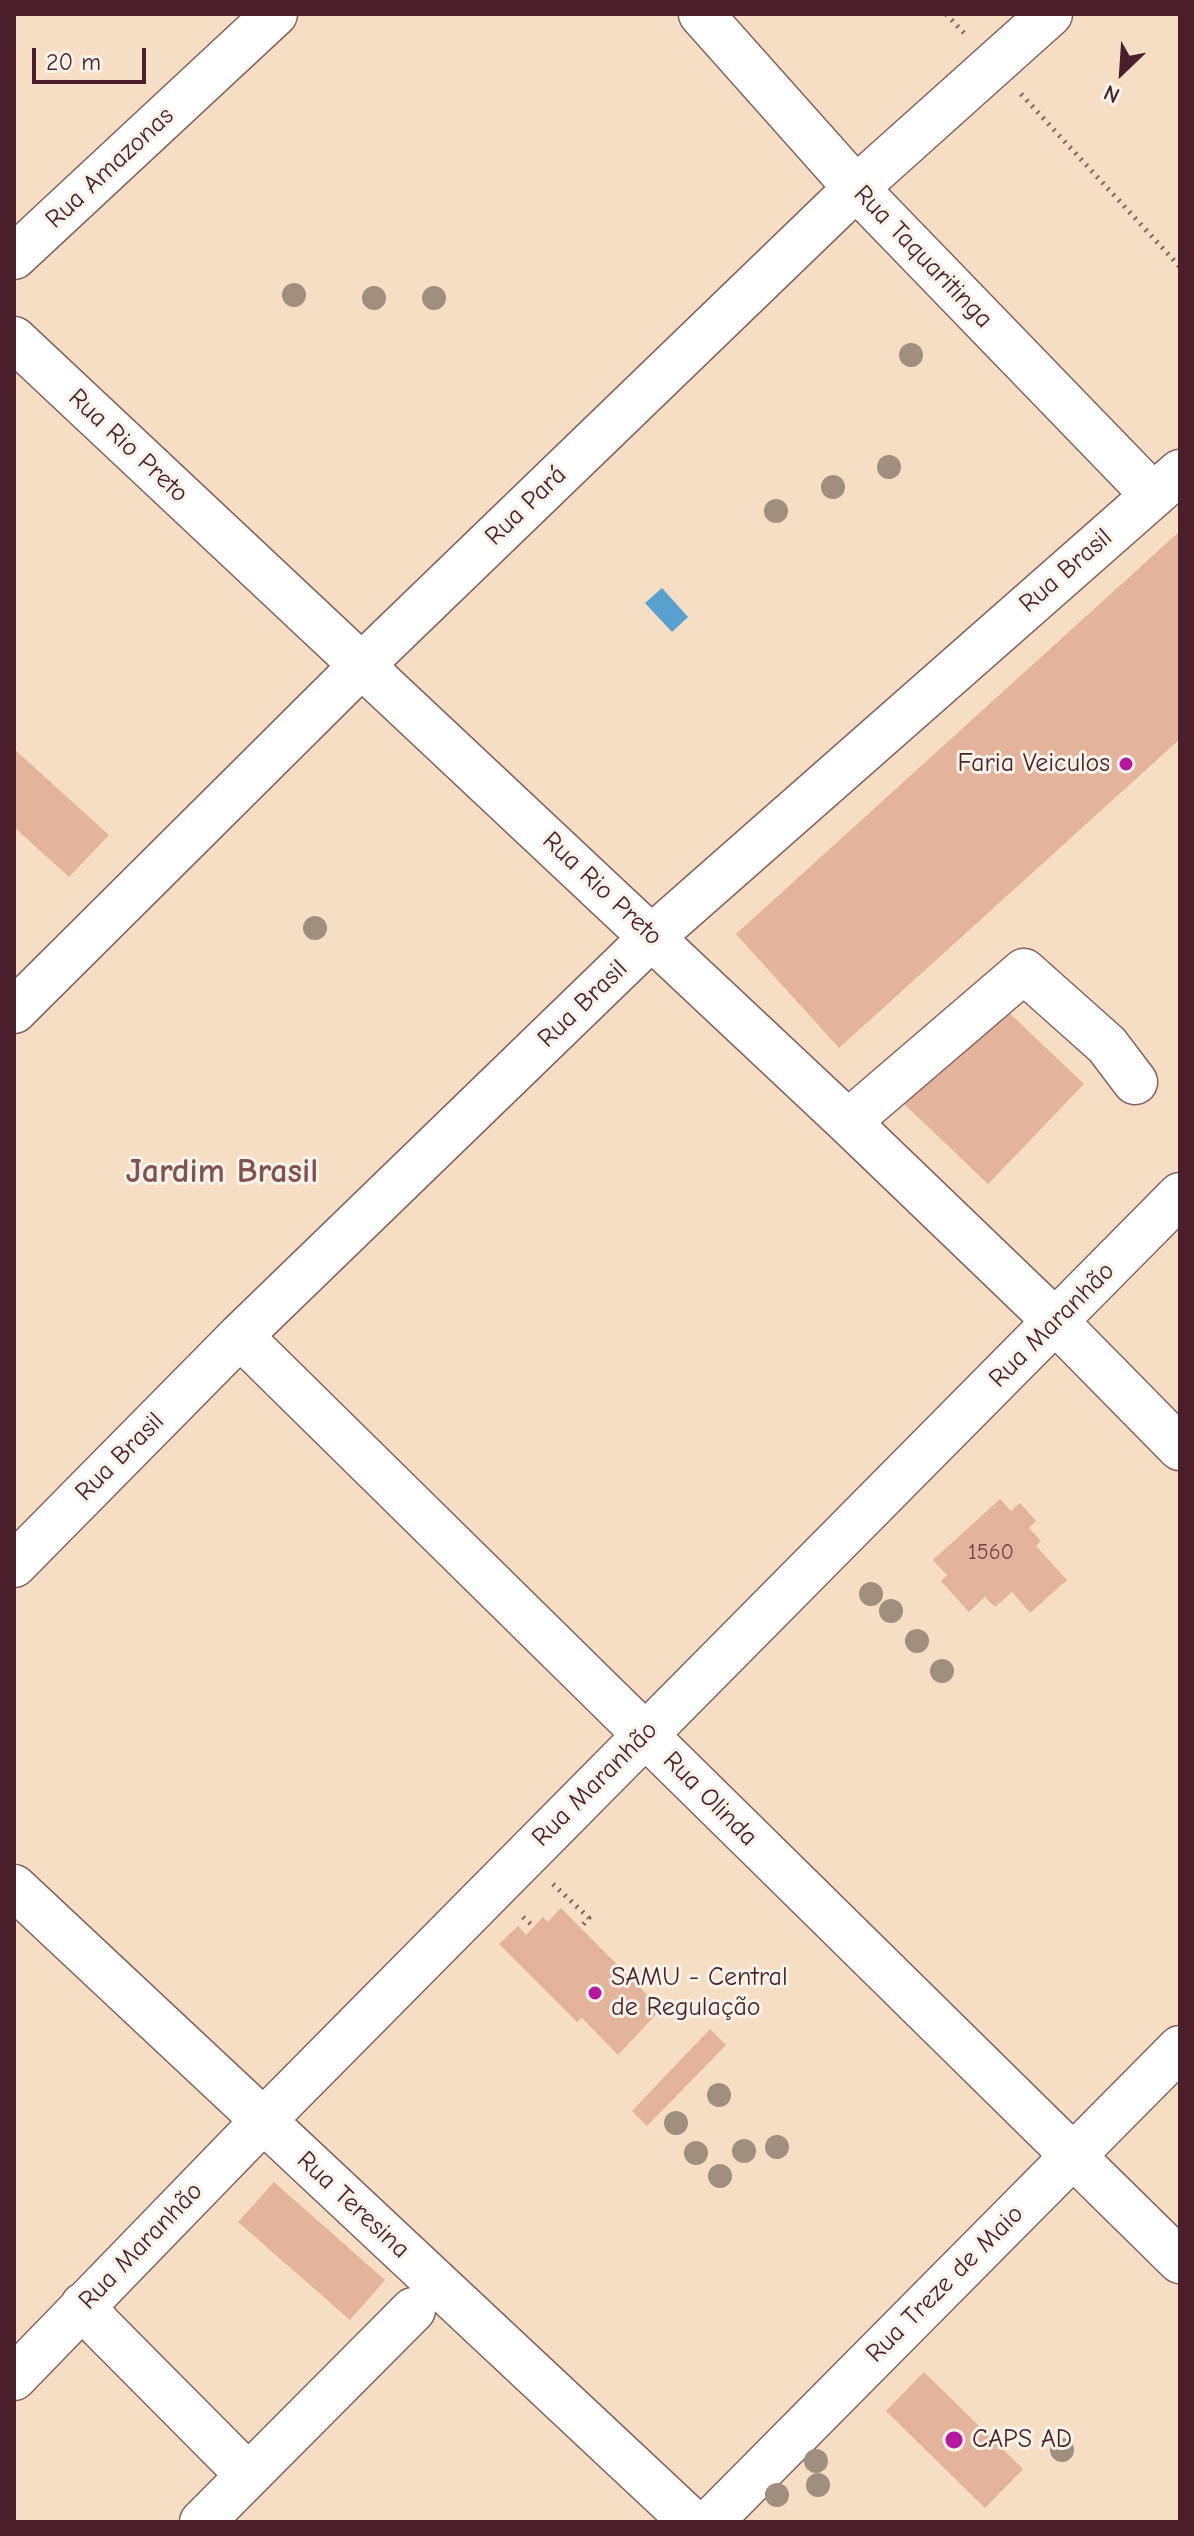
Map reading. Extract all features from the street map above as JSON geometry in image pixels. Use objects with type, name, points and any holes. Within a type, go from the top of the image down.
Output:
[{"type":"street","name":"Rua Amazonas","points":[[14,257],[275,14]]},
{"type":"street","name":"Rua Taquaritinga","points":[[701,14],[856,188],[1166,483]]},
{"type":"street","name":"Rua Pará","points":[[14,1011],[362,665],[856,188],[1050,14]]},
{"type":"street","name":"Rua Rio Preto","points":[[14,339],[653,936],[1056,1322],[1180,1448]]},
{"type":"street","name":"Rua Brasil","points":[[14,1565],[240,1336],[653,936],[1166,483]]},
{"type":"street","points":[[848,1122],[1024,971],[1107,1045],[1135,1082]]},
{"type":"street","name":"Rua Maranhão","points":[[14,2378],[644,1734],[1180,1195]]},
{"type":"street","name":"Rua Olinda","points":[[240,1336],[1180,2261]]},
{"type":"street","name":"Rua Teresina","points":[[14,1887],[692,2522]]},
{"type":"street","name":"Rua Treze de Maio","points":[[710,2522],[1180,2048]]},
{"type":"street","points":[[83,2305],[248,2475]]},
{"type":"street","points":[[202,2522],[413,2310]]},
{"type":"path","points":[[946,14],[1180,267]]},
{"type":"path","points":[[545,1877],[589,1918],[581,1927]]},
{"type":"water","points":[[662,588],[688,617],[672,632],[645,603]]},
{"type":"building","points":[[1180,531],[1180,739],[839,1048],[736,934]]},
{"type":"building","points":[[14,749],[109,835],[69,877],[14,827]]},
{"type":"building","points":[[998,1002],[1084,1084],[988,1184],[902,1102]]},
{"type":"building","points":[[1000,1499],[1011,1511],[1020,1503],[1036,1521],[1029,1528],[1041,1541],[1036,1546],[1067,1580],[1030,1613],[1012,1592],[995,1607],[985,1597],[969,1612],[941,1581],[947,1575],[933,1560]]},
{"type":"building","name":"SAMU - Central de Regulação","points":[[561,1908],[661,2009],[618,2055],[582,2018],[577,2022],[499,1944],[518,1926],[526,1935],[543,1917],[548,1922]]},
{"type":"building","points":[[710,2029],[726,2045],[647,2126],[632,2111]]},
{"type":"building","points":[[274,2182],[385,2280],[350,2320],[238,2222]]},
{"type":"building","name":"CAPS AD","points":[[924,2372],[1023,2469],[985,2508],[886,2411]]},
{"type":"place","name":"Faria Veiculos","points":[[1126,764]]},
{"type":"place","name":"SAMU - Central de Regulação","points":[[595,1993]]},
{"type":"place","name":"CAPS AD","points":[[954,2440]]},
{"type":"district","name":"Jardim Brasil","points":[[222,1172]]}]
